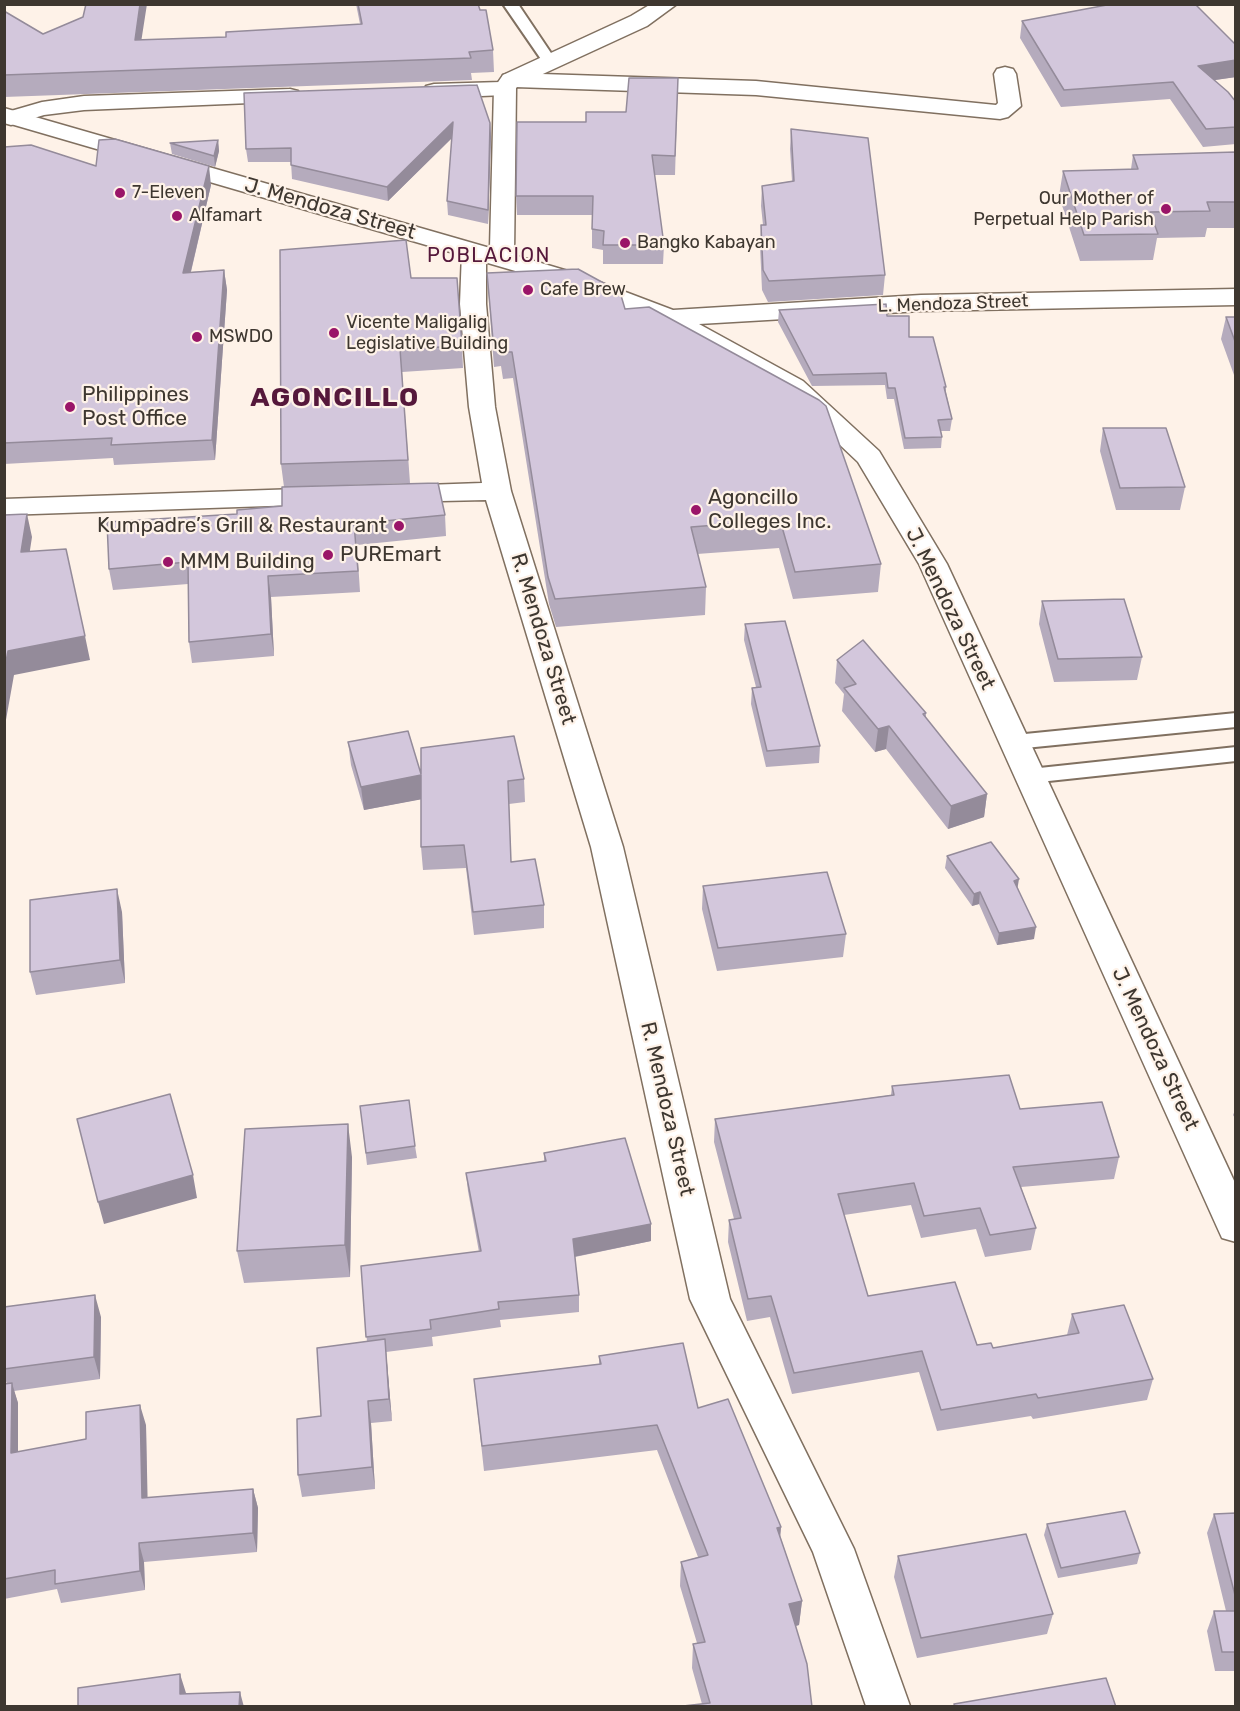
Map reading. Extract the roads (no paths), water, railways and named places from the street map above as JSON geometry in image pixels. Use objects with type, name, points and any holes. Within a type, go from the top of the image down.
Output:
[{"type":"street","points":[[508,84],[639,21],[667,4]]},
{"type":"street","points":[[411,91],[508,84],[756,88],[1000,112],[1010,106],[1005,74]]},
{"type":"street","name":"R. Mendoza Street","points":[[508,84],[488,256],[473,304],[482,407],[497,491],[607,847],[710,1299],[834,1549],[888,1707]]},
{"type":"street","points":[[7,118],[42,109],[84,103],[306,95]]},
{"type":"street","name":"J. Mendoza Street","points":[[7,118],[569,279],[670,318],[794,387],[869,457],[933,564],[1236,1227]]},
{"type":"street","name":"L. Mendoza Street","points":[[670,318],[921,303],[1236,297]]},
{"type":"street","points":[[4,507],[497,491]]},
{"type":"lane","points":[[510,4],[550,62]]},
{"type":"lane","points":[[1014,742],[1236,720]]},
{"type":"lane","points":[[1030,776],[1236,754]]},
{"type":"place","name":"7-Eleven","points":[[120,193]]},
{"type":"place","name":"Our Mother of Perpetual Help Parish","points":[[1166,209]]},
{"type":"place","name":"Alfamart","points":[[177,216]]},
{"type":"place","name":"Bangko Kabayan","points":[[625,243]]},
{"type":"place","name":"Cafe Brew","points":[[528,290]]},
{"type":"place","name":"Vicente Maligalig Legislative Building","points":[[334,333]]},
{"type":"place","name":"MSWDO","points":[[197,337]]},
{"type":"place","name":"Philippines Post Office","points":[[70,407]]},
{"type":"place","name":"Agoncillo Colleges Inc.","points":[[696,510]]},
{"type":"place","name":"Kumpadre’s Grill & Restaurant","points":[[399,526]]},
{"type":"place","name":"PUREmart","points":[[328,555]]},
{"type":"place","name":"MMM Building","points":[[168,562]]},
{"type":"district","name":"POBLACION","points":[[489,256]]},
{"type":"district","name":"AGONCILLO","points":[[335,398]]}]
